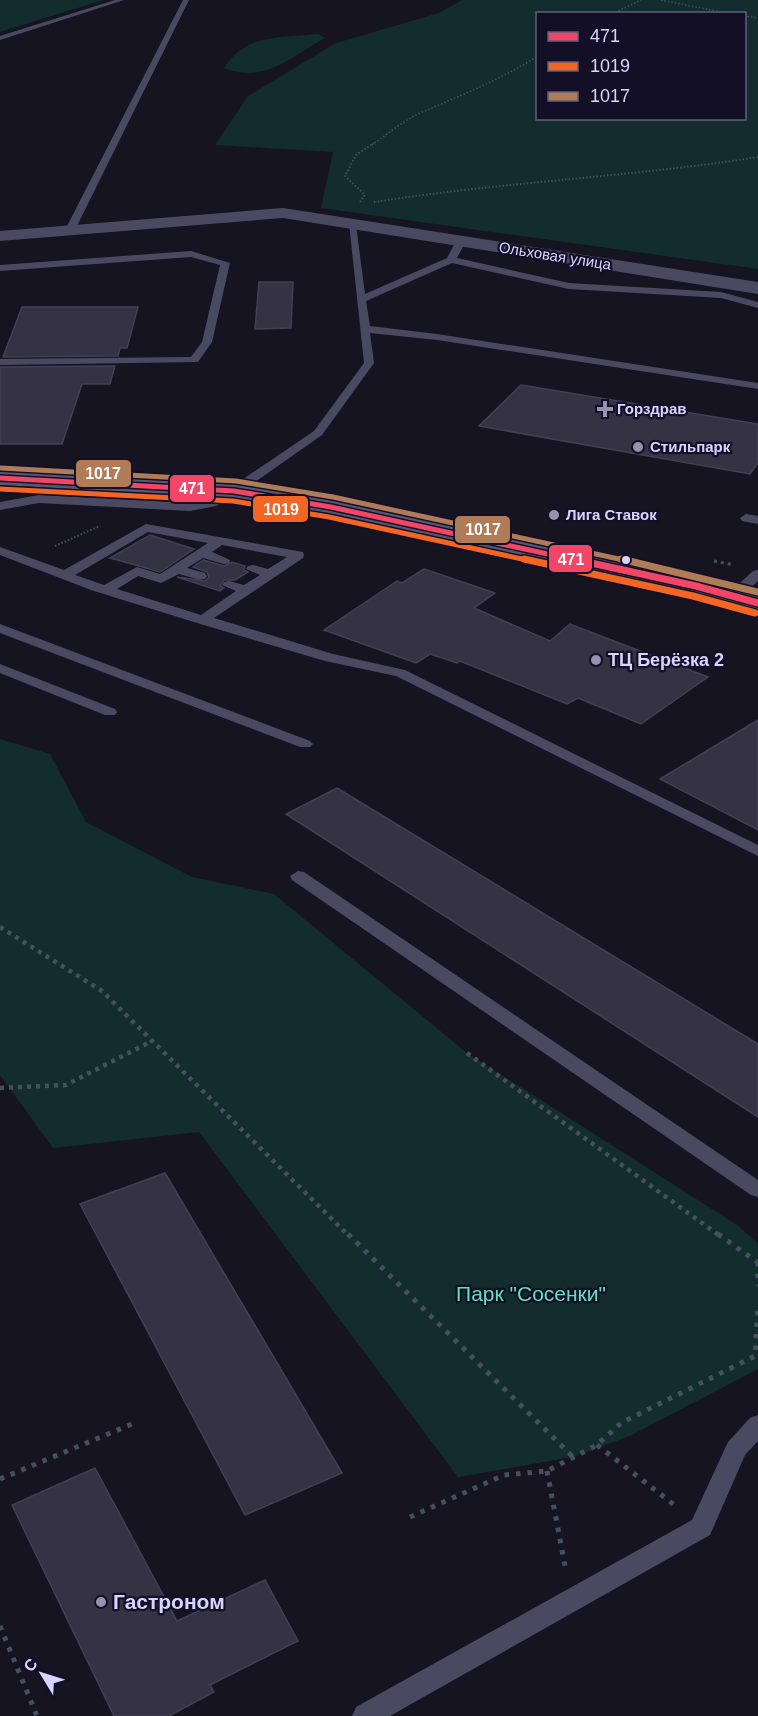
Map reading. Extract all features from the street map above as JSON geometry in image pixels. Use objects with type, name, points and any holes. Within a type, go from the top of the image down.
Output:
[{"type":"street","name":"Ольховая улица","points":[[0,236],[283,213],[758,288]]},
{"type":"street","points":[[0,478],[234,491],[331,507],[746,600]]},
{"type":"lane","points":[[0,38],[121,0]]},
{"type":"lane","points":[[70,230],[186,0]]},
{"type":"lane","points":[[0,506],[39,500],[190,507],[212,503],[234,491],[318,433],[369,363],[352,225]]},
{"type":"lane","points":[[451,260],[460,241]]},
{"type":"lane","points":[[0,268],[191,254],[225,263],[207,342],[194,360],[0,362]]},
{"type":"lane","points":[[362,300],[451,260],[569,286],[710,294],[758,305]]},
{"type":"lane","points":[[365,328],[758,386]]},
{"type":"lane","points":[[64,576],[146,528],[298,555],[202,620]]},
{"type":"lane","points":[[106,590],[136,571],[161,579],[220,541]]},
{"type":"lane","points":[[0,550],[64,576],[202,620],[330,658],[400,672],[758,851]]},
{"type":"lane","points":[[202,553],[225,560]]},
{"type":"lane","points":[[177,569],[200,576]]},
{"type":"lane","points":[[253,569],[270,574]]},
{"type":"lane","points":[[746,600],[758,574]]},
{"type":"lane","points":[[229,585],[246,590]]},
{"type":"lane","points":[[0,628],[305,744]]},
{"type":"lane","points":[[0,668],[110,712]]},
{"type":"lane","points":[[298,876],[758,1190]]},
{"type":"lane","points":[[365,1716],[701,1527],[736,1449],[758,1425]]},
{"type":"path","points":[[616,12],[640,0]]},
{"type":"path","points":[[661,0],[721,12]]},
{"type":"path","points":[[536,57],[511,73],[450,102],[416,115],[356,155],[345,176],[365,195],[357,205],[422,194],[660,172],[758,157]]},
{"type":"path","points":[[17,558],[53,547],[102,525]]},
{"type":"path","points":[[0,927],[102,991],[573,1457]]},
{"type":"path","points":[[0,1088],[66,1085],[152,1041]]},
{"type":"path","points":[[467,1053],[758,1262],[758,1286]]},
{"type":"path","points":[[410,1517],[504,1475],[547,1471],[597,1444],[621,1423],[755,1356],[758,1306]]},
{"type":"path","points":[[0,1479],[132,1424]]},
{"type":"path","points":[[597,1444],[701,1527]]},
{"type":"path","points":[[547,1471],[572,1598]]},
{"type":"path","points":[[0,1626],[37,1716]]},
{"type":"green space","points":[[0,0],[104,0],[0,32]]},
{"type":"green space","points":[[462,0],[758,0],[758,269],[321,208],[333,152],[215,145],[248,96],[336,43],[439,13]]},
{"type":"green space","points":[[318,34],[325,38],[289,60],[265,71],[238,72],[224,68],[243,48],[265,39]]},
{"type":"green space","name":"Парк \"Сосенки\"","points":[[0,739],[50,754],[86,822],[192,877],[274,894],[467,1053],[737,1225],[758,1243],[758,1369],[630,1436],[573,1457],[458,1477],[199,1132],[53,1148],[0,1075]]},
{"type":"building","points":[[259,282],[293,282],[291,328],[255,329]]},
{"type":"building","points":[[22,307],[138,307],[127,348],[120,348],[118,356],[3,357]]},
{"type":"building","points":[[115,366],[110,384],[82,384],[62,444],[0,444],[0,367]]},
{"type":"building","points":[[521,385],[758,424],[758,463],[750,474],[479,426]]},
{"type":"building","points":[[150,535],[194,549],[160,572],[110,558]]},
{"type":"building","points":[[203,560],[224,566],[232,562],[245,566],[244,570],[248,572],[235,580],[224,580],[220,586],[224,588],[220,591],[177,577],[205,581],[209,577],[207,572],[193,567]]},
{"type":"building","points":[[424,569],[495,593],[474,608],[550,641],[570,624],[708,677],[641,724],[578,698],[567,704],[460,661],[457,663],[430,654],[416,663],[324,630],[397,581],[402,583]]},
{"type":"building","points":[[758,720],[758,830],[660,779]]},
{"type":"building","points":[[337,788],[758,1044],[758,1117],[286,814]]},
{"type":"building","points":[[165,1173],[342,1473],[245,1515],[80,1204]]},
{"type":"building","points":[[95,1468],[177,1621],[265,1580],[298,1641],[210,1685],[214,1692],[169,1716],[114,1716],[12,1505]]},
{"type":"transit line","name":"1017","points":[[1,468],[236,481],[333,497],[698,576],[758,592]]},
{"type":"transit line","name":"471","points":[[0,478],[234,491],[331,507],[696,586],[758,603]]},
{"type":"transit line","name":"1019","points":[[0,489],[233,501],[329,517],[693,596],[755,613]]},
{"type":"place","name":"Горздрав","points":[[605,409]]},
{"type":"place","name":"Стильпарк","points":[[638,447]]},
{"type":"place","name":"Лига Ставок","points":[[554,515]]},
{"type":"place","name":"ТЦ Берёзка 2","points":[[596,660]]},
{"type":"place","name":"Гастроном","points":[[101,1602]]}]
